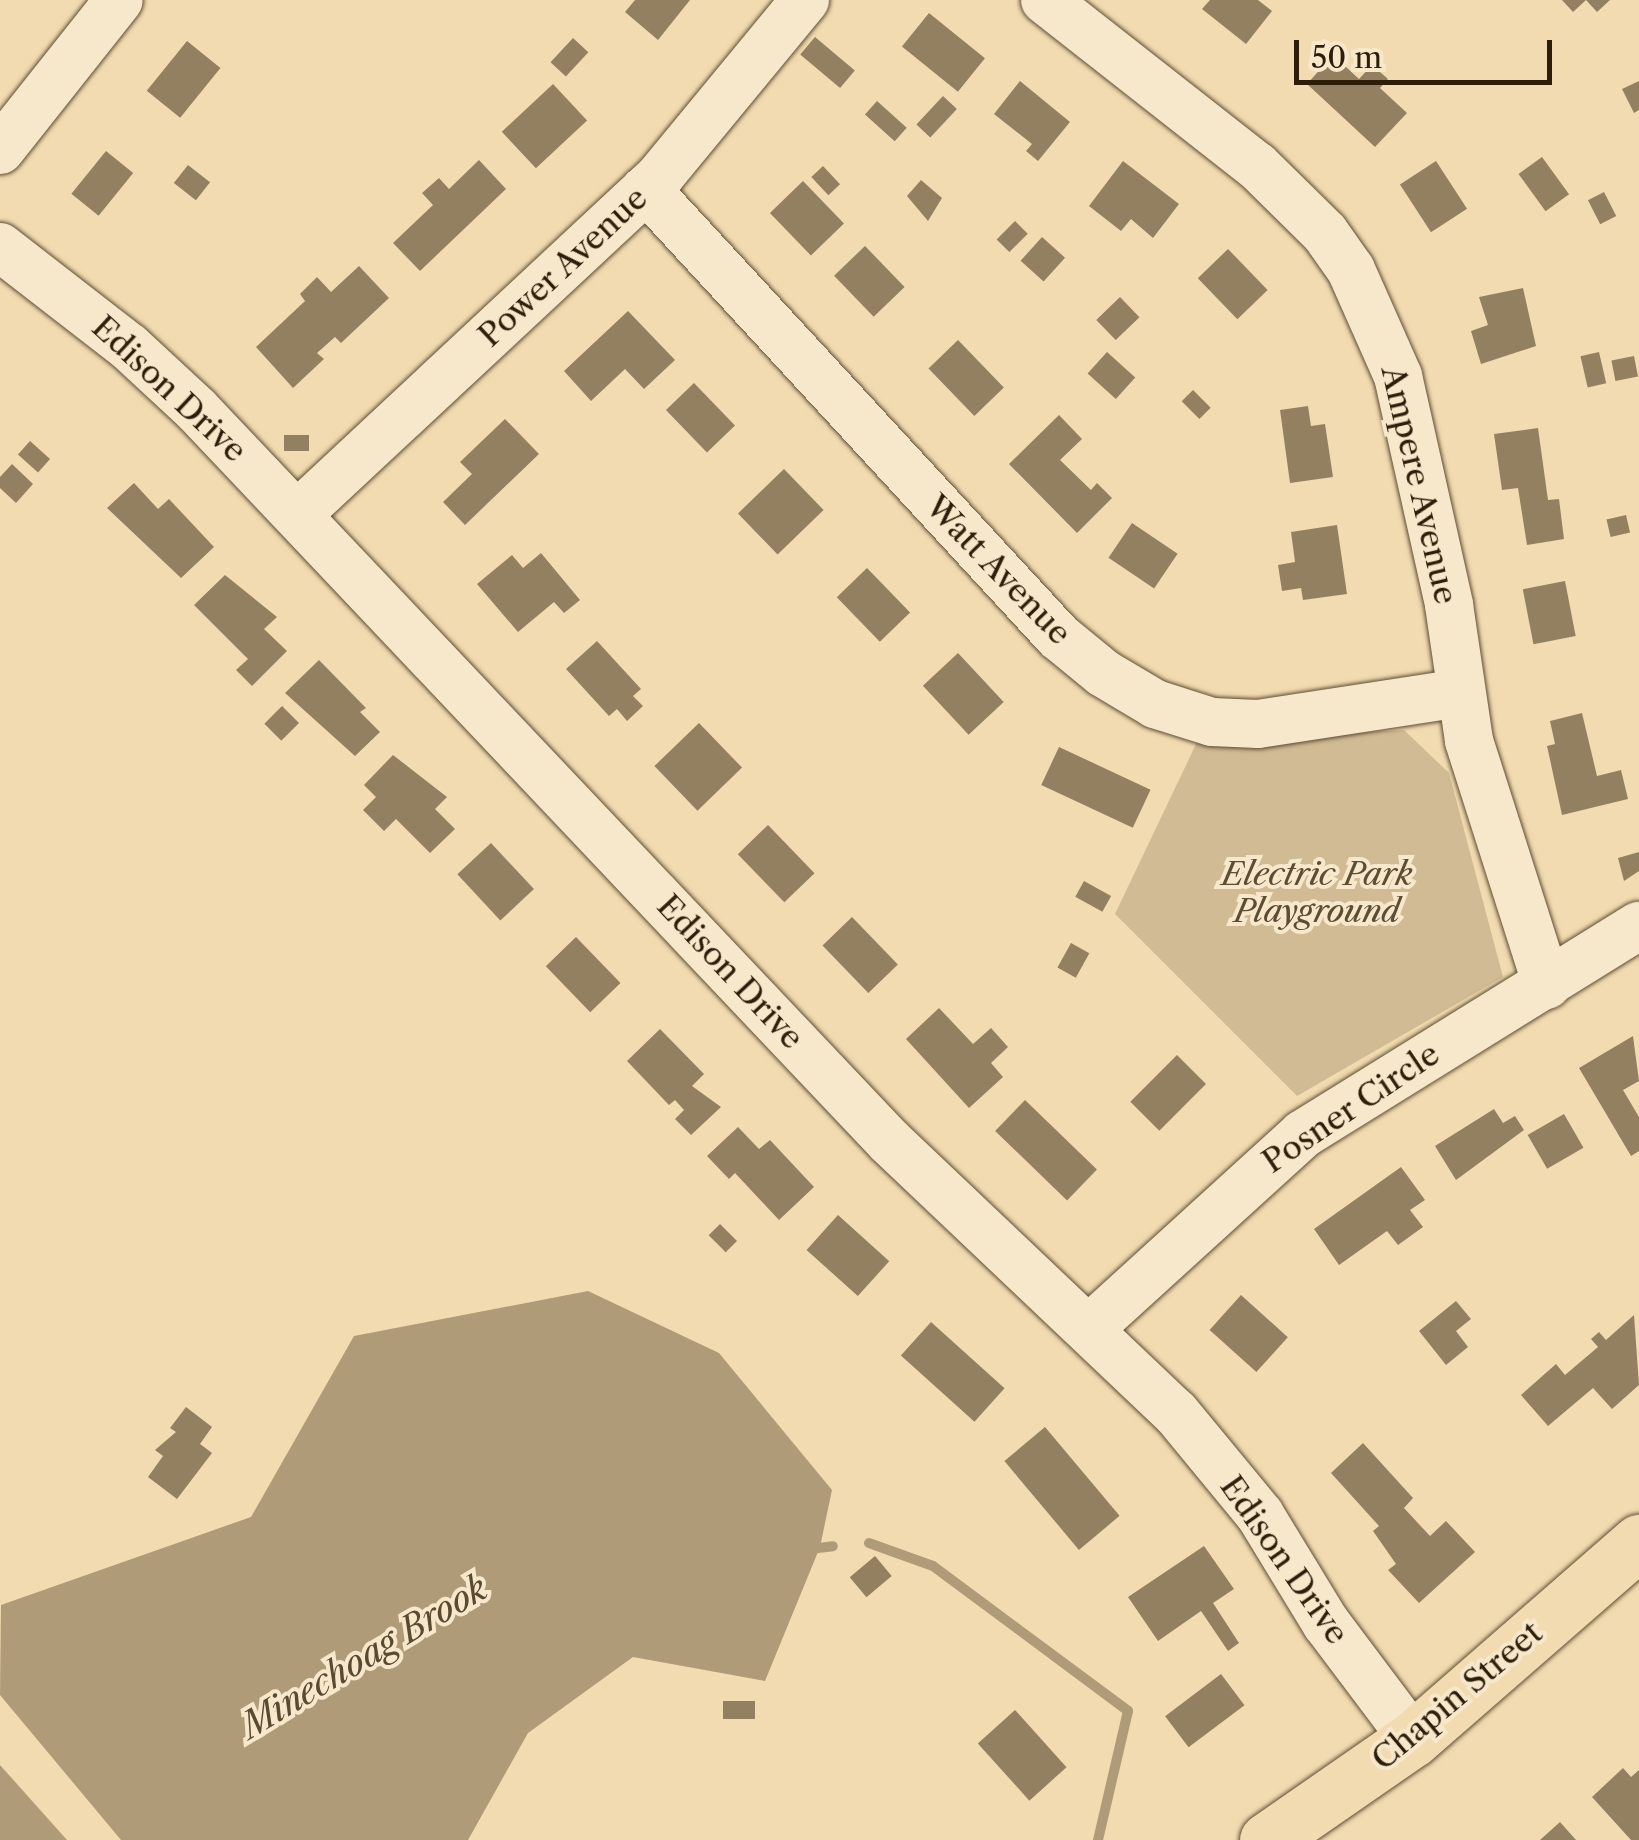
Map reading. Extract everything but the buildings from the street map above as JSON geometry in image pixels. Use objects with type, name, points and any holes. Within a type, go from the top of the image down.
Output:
[{"type":"main road","name":"Chapin Street","points":[[1267,1840],[1413,1739],[1639,1542]]},
{"type":"street","points":[[0,150],[119,0]]},
{"type":"street","name":"Power Avenue","points":[[299,512],[646,189],[806,0]]},
{"type":"street","name":"Ampere Avenue","points":[[1045,0],[1257,166],[1325,233],[1351,270],[1398,376],[1449,606],[1468,741],[1546,985]]},
{"type":"street","name":"Watt Avenue","points":[[646,189],[1058,636],[1103,673],[1155,704],[1212,722],[1258,724],[1461,694]]},
{"type":"street","name":"Edison Drive","points":[[0,248],[129,347],[299,512],[889,1141],[1091,1327],[1176,1413],[1260,1516],[1326,1623],[1413,1739]]},
{"type":"street","name":"Posner Circle","points":[[1091,1327],[1276,1154],[1356,1098],[1639,926]]},
{"type":"green space","name":"Electric Park Playground","points":[[1404,730],[1449,773],[1503,977],[1297,1096],[1115,914],[1197,742]]},
{"type":"water","points":[[588,1291],[719,1353],[832,1490],[820,1547],[765,1681],[633,1657],[528,1733],[468,1840],[121,1840],[0,1695],[1,1605],[251,1517],[354,1336]]},
{"type":"water","points":[[0,1765],[67,1840],[0,1840]]},
{"type":"waterway","name":"Minechoag Brook","points":[[869,1543],[933,1566],[1128,1711],[1098,1840]]},
{"type":"waterway","name":"Minechoag Brook","points":[[810,1549],[833,1546]]}]
